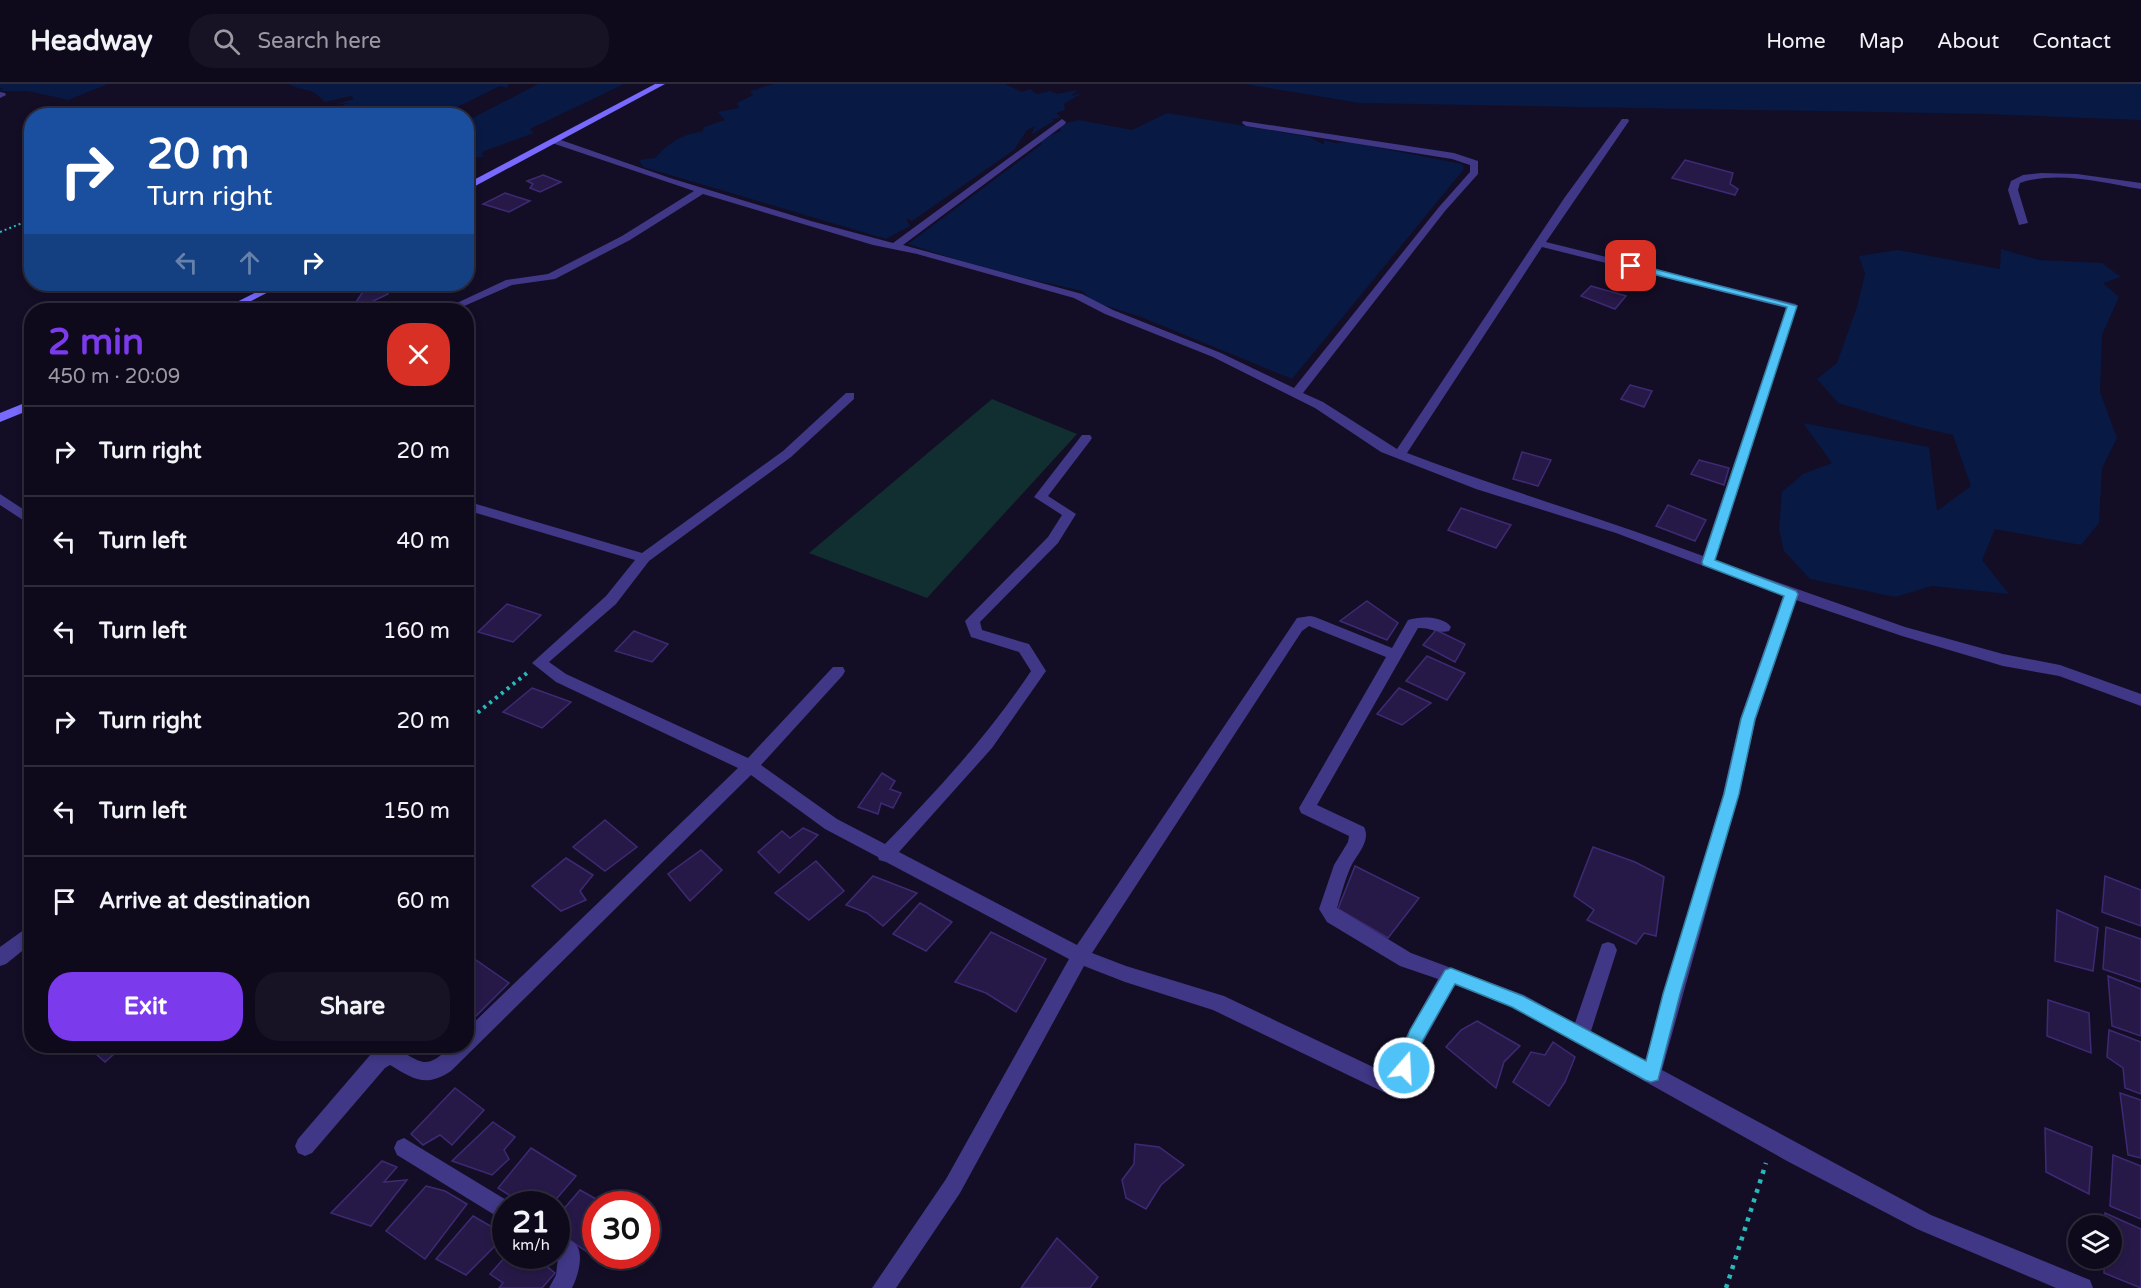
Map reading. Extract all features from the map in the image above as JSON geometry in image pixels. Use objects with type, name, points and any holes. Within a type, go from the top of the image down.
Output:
[{"type":"main road","points":[[474,184],[661,84]]},
{"type":"main road","points":[[240,303],[265,291]]},
{"type":"main road","points":[[0,418],[24,408]]},
{"type":"street","points":[[1400,454],[1539,243],[1625,121]]},
{"type":"street","points":[[895,246],[1062,122]]},
{"type":"street","points":[[1246,123],[1454,156],[1475,163],[1475,172],[1442,209],[1296,394]]},
{"type":"street","points":[[555,141],[701,190],[847,235],[1078,296],[1130,321],[1217,355],[1296,394],[1318,405],[1385,449],[1481,486],[1525,498],[1902,632],[2003,660],[2060,671],[2141,700]]},
{"type":"street","points":[[2023,223],[2013,190],[2016,181],[2026,175],[2059,176],[2141,186]]},
{"type":"street","points":[[463,303],[510,282],[551,277],[626,238],[701,190]]},
{"type":"street","points":[[1539,243],[1792,306],[1708,562]]},
{"type":"street","points":[[850,396],[787,454],[644,558],[611,600],[539,663],[561,678],[750,766],[831,824],[885,855],[1080,956],[1125,974],[1217,1002],[1398,1089],[1410,1048],[1451,975]]},
{"type":"street","points":[[885,855],[921,818],[1016,708],[1039,671],[1024,648],[976,633],[972,621],[1053,540],[1069,514],[1040,497],[1086,438]]},
{"type":"street","points":[[0,498],[24,516]]},
{"type":"street","points":[[474,507],[644,558]]},
{"type":"street","points":[[1651,1074],[1671,994],[1731,794],[1748,719],[1791,594]]},
{"type":"street","points":[[883,1288],[953,1186],[1080,956],[1302,622],[1310,621],[1395,655]]},
{"type":"street","points":[[1444,627],[1425,622],[1413,624],[1307,808],[1358,832],[1356,844],[1342,865],[1328,909],[1333,916],[1406,960],[1518,1001],[1773,1142],[1924,1222],[2082,1288]]},
{"type":"street","points":[[474,1035],[750,766],[838,671]]},
{"type":"street","points":[[0,958],[24,938]]},
{"type":"street","points":[[1580,1035],[1608,950]]},
{"type":"street","points":[[305,1146],[378,1061],[390,1055],[421,1072],[433,1071],[456,1053]]},
{"type":"street","points":[[404,1148],[492,1203]]},
{"type":"street","points":[[560,1288],[566,1278],[567,1269]]},
{"type":"path","points":[[0,232],[24,222]]},
{"type":"path","points":[[474,716],[539,663]]},
{"type":"path","points":[[1726,1288],[1735,1250],[1749,1219],[1773,1142]]},
{"type":"green space","points":[[992,399],[1077,434],[927,598],[809,553]]},
{"type":"water","points":[[0,84],[108,84],[68,100],[28,91],[0,91],[3,88],[0,88]]},
{"type":"water","points":[[289,84],[509,84],[507,88],[500,86],[455,108],[336,108],[349,103],[334,105],[354,99],[351,96],[325,102],[312,92]]},
{"type":"water","points":[[538,84],[624,84],[530,129],[534,133],[482,152],[483,157],[474,158],[474,117]]},
{"type":"water","points":[[773,84],[1005,84],[1022,92],[1030,89],[1037,94],[1050,91],[1057,94],[1078,90],[1071,96],[1082,93],[1064,104],[1065,110],[1056,113],[1061,118],[1052,119],[1054,121],[1031,135],[1035,126],[1027,130],[1014,150],[912,221],[906,218],[910,226],[886,239],[643,167],[639,160],[655,158],[676,140],[702,132],[704,127],[725,120],[718,112],[739,108],[737,103],[753,95],[750,91]]},
{"type":"water","points":[[1245,84],[2141,84],[2141,120],[1986,114],[1360,103]]},
{"type":"water","points":[[1167,113],[1310,137],[1324,145],[1324,140],[1335,143],[1349,142],[1462,164],[1464,169],[1292,379],[1141,317],[1094,302],[1082,291],[986,269],[908,244],[1042,144],[1039,140],[1061,131],[1059,125],[1079,120],[1132,130]]},
{"type":"water","points":[[2001,249],[2039,260],[2102,263],[2121,277],[2103,283],[2119,297],[2102,335],[2100,392],[2117,438],[2102,468],[2099,523],[2081,545],[1995,529],[1982,560],[2009,594],[1932,586],[1895,597],[1810,579],[1784,551],[1779,529],[1782,492],[1803,474],[1832,463],[1803,423],[1929,447],[1937,511],[1971,486],[1953,435],[1838,403],[1817,379],[1837,363],[1857,307],[1865,274],[1859,256],[1898,250],[2000,269]]},
{"type":"building","points":[[1685,160],[1733,173],[1730,184],[1738,189],[1735,195],[1672,178]]},
{"type":"building","points":[[543,175],[561,182],[540,192],[530,188],[533,184],[527,181]]},
{"type":"building","points":[[505,193],[530,201],[509,212],[483,204]]},
{"type":"building","points":[[1591,286],[1626,296],[1615,309],[1581,296]]},
{"type":"building","points":[[389,291],[388,294],[369,303],[358,303],[356,302],[362,293]]},
{"type":"building","points":[[1630,385],[1652,391],[1644,407],[1621,399]]},
{"type":"building","points":[[1522,452],[1551,460],[1538,486],[1513,479]]},
{"type":"building","points":[[1699,460],[1729,468],[1724,485],[1691,474]]},
{"type":"building","points":[[1668,505],[1706,520],[1695,541],[1656,526]]},
{"type":"building","points":[[1461,508],[1511,525],[1496,548],[1448,530]]},
{"type":"building","points":[[1367,601],[1398,623],[1387,640],[1340,621]]},
{"type":"building","points":[[507,604],[541,615],[513,642],[478,632]]},
{"type":"building","points":[[1436,630],[1465,644],[1455,662],[1423,645]]},
{"type":"building","points":[[634,631],[668,644],[652,662],[615,651]]},
{"type":"building","points":[[1427,656],[1465,673],[1447,700],[1406,681]]},
{"type":"building","points":[[532,688],[571,702],[542,728],[503,712]]},
{"type":"building","points":[[1399,688],[1431,703],[1402,725],[1377,714]]},
{"type":"building","points":[[882,773],[895,781],[890,789],[901,793],[893,808],[881,803],[878,814],[858,807]]},
{"type":"building","points":[[605,820],[637,847],[605,871],[573,847]]},
{"type":"building","points":[[803,828],[818,835],[779,873],[758,852],[782,831],[790,838]]},
{"type":"building","points":[[1593,847],[1635,862],[1664,877],[1656,936],[1644,933],[1636,944],[1587,920],[1594,910],[1574,896]]},
{"type":"building","points":[[701,850],[722,870],[690,901],[668,874]]},
{"type":"building","points":[[566,858],[593,875],[580,891],[586,900],[561,911],[532,886]]},
{"type":"building","points":[[816,861],[844,891],[809,920],[775,893]]},
{"type":"building","points":[[1355,866],[1419,898],[1388,938],[1338,909]]},
{"type":"building","points":[[873,876],[917,893],[883,926],[867,913],[846,905]]},
{"type":"building","points":[[2105,876],[2141,890],[2141,926],[2102,912]]},
{"type":"building","points":[[920,903],[952,922],[926,951],[893,934]]},
{"type":"building","points":[[2057,910],[2098,928],[2093,971],[2055,961]]},
{"type":"building","points":[[2106,927],[2141,939],[2141,982],[2103,969]]},
{"type":"building","points":[[991,932],[1046,959],[1016,1012],[986,993],[955,982]]},
{"type":"building","points":[[474,959],[509,983],[474,1018]]},
{"type":"building","points":[[2108,976],[2141,989],[2141,1036],[2112,1026]]},
{"type":"building","points":[[2048,1000],[2089,1013],[2091,1053],[2047,1036]]},
{"type":"building","points":[[1477,1021],[1520,1046],[1504,1062],[1496,1088],[1446,1047],[1461,1030]]},
{"type":"building","points":[[2109,1030],[2141,1042],[2141,1094],[2125,1088],[2123,1068],[2107,1057]]},
{"type":"building","points":[[1553,1042],[1575,1057],[1565,1082],[1549,1106],[1513,1082],[1531,1052],[1545,1055]]},
{"type":"building","points":[[95,1053],[115,1053],[105,1062]]},
{"type":"building","points":[[455,1088],[484,1110],[452,1145],[440,1135],[423,1145],[411,1134]]},
{"type":"building","points":[[2120,1093],[2141,1100],[2141,1158],[2128,1155]]},
{"type":"building","points":[[493,1122],[515,1137],[504,1150],[509,1159],[492,1175],[452,1161]]},
{"type":"building","points":[[2045,1128],[2092,1147],[2089,1194],[2046,1172]]},
{"type":"building","points":[[1135,1144],[1159,1147],[1184,1165],[1161,1185],[1146,1209],[1126,1198],[1122,1180],[1134,1164]]},
{"type":"building","points":[[531,1148],[576,1176],[563,1191],[503,1191],[498,1188]]},
{"type":"building","points":[[2113,1155],[2141,1166],[2141,1219],[2110,1206]]},
{"type":"building","points":[[382,1161],[397,1167],[384,1182],[407,1180],[371,1226],[331,1213]]},
{"type":"building","points":[[426,1186],[445,1191],[467,1204],[425,1259],[386,1231]]},
{"type":"building","points":[[580,1190],[582,1191],[582,1248],[570,1240],[570,1202]]},
{"type":"building","points":[[473,1216],[492,1227],[492,1249],[466,1275],[436,1259]]},
{"type":"building","points":[[2122,1221],[2141,1229],[2141,1288],[2104,1273],[2104,1269],[2122,1269]]},
{"type":"building","points":[[1057,1238],[1098,1277],[1090,1288],[1021,1288]]},
{"type":"building","points":[[494,1269],[550,1269],[555,1273],[542,1288],[499,1288],[503,1283],[490,1274]]},
{"type":"route","points":[[1404,1068],[1416,1036],[1451,975],[1518,1001],[1651,1074],[1671,994],[1731,794],[1748,719],[1791,594],[1708,562],[1750,428],[1792,306],[1631,266]]}]
